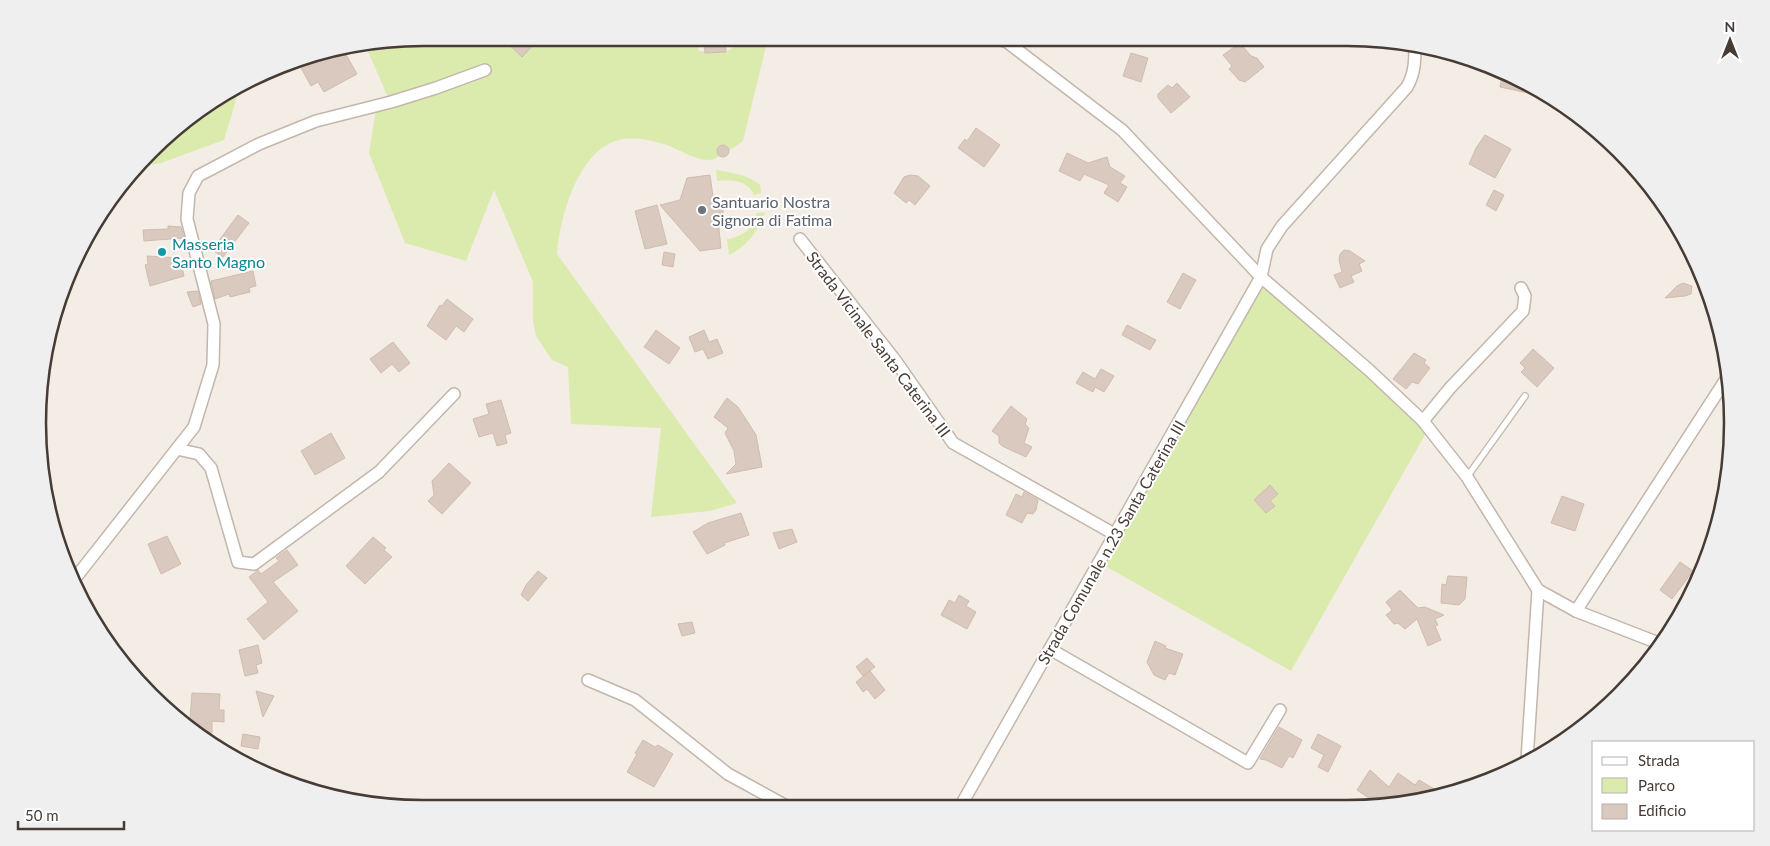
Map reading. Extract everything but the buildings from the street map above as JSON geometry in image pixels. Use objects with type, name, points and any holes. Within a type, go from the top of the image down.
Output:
[{"type":"street","points":[[1012,46],[1122,130],[1261,278],[1369,370],[1423,421],[1467,477],[1538,590],[1576,611],[1654,641]]},
{"type":"street","name":"Strada Comunale n.23 Santa Caterina III","points":[[964,800],[1261,278],[1267,249],[1282,226],[1407,87],[1413,77],[1414,52]]},
{"type":"street","points":[[78,574],[194,427],[213,365],[214,324],[187,218],[189,193],[198,176],[259,144],[316,120],[391,102],[486,70]]},
{"type":"street","name":"Strada Vicinale Santa Caterina III","points":[[800,239],[895,360],[953,443],[1116,535]]},
{"type":"street","points":[[1423,421],[1450,388],[1524,311],[1524,296],[1521,288]]},
{"type":"street","points":[[1576,611],[1722,385]]},
{"type":"street","points":[[177,449],[199,454],[211,468],[238,562],[254,564],[379,472],[454,394]]},
{"type":"street","points":[[1527,753],[1538,590]]},
{"type":"street","points":[[1050,649],[1248,763],[1280,710]]},
{"type":"street","points":[[588,680],[635,700],[728,774],[775,800]]},
{"type":"lane","points":[[1467,477],[1524,396]]},
{"type":"green space","points":[[423,46],[698,46],[699,51],[726,52],[736,46],[766,46],[743,141],[722,155],[710,160],[697,158],[667,145],[649,140],[620,139],[602,148],[590,159],[573,189],[562,223],[557,254],[737,503],[710,511],[651,517],[661,428],[571,424],[568,367],[552,360],[536,336],[533,321],[533,282],[494,190],[466,261],[405,243],[369,153],[376,109],[388,105],[387,95],[367,50]]},
{"type":"green space","points":[[237,96],[224,140],[161,163],[150,165],[194,124]]},
{"type":"green space","points":[[716,170],[750,178],[760,185],[761,193],[754,195],[743,183],[728,180],[717,181]]},
{"type":"green space","points":[[765,212],[747,243],[729,255],[727,239],[742,234],[753,224],[757,213]]},
{"type":"green space","points":[[1261,277],[1426,433],[1291,671],[1105,566]]},
{"type":"place","name":"Santuario Nostra Signora di Fatima","points":[[702,210]]},
{"type":"place","name":"Masseria Santo Magno","points":[[162,252]]}]
